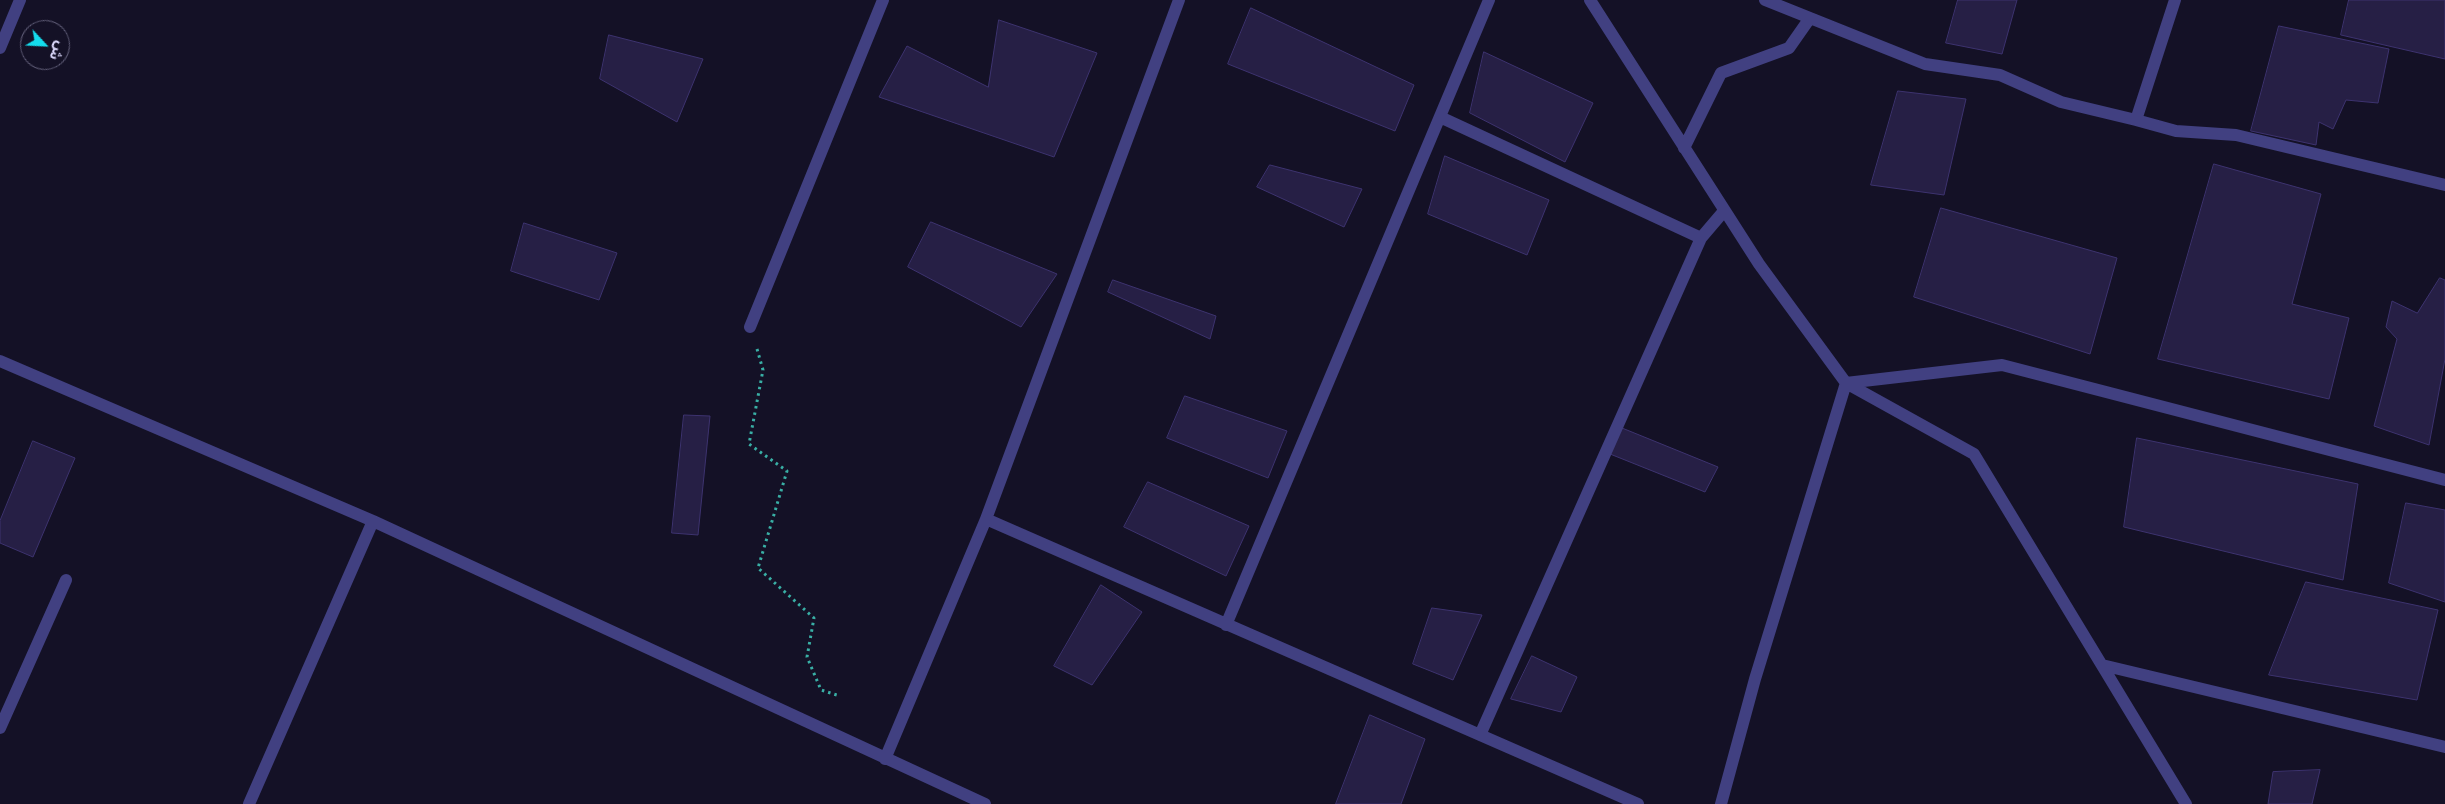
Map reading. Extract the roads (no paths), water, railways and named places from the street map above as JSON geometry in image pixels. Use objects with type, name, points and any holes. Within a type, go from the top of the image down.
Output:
[{"type":"street","points":[[0,48],[5,23],[20,0]]},
{"type":"street","points":[[750,327],[883,0]]},
{"type":"street","points":[[885,759],[986,519],[1179,0]]},
{"type":"street","points":[[1226,625],[1489,0]]},
{"type":"street","points":[[1590,0],[1759,264],[1846,383],[1974,454],[2186,804]]},
{"type":"street","points":[[1765,0],[1925,64],[2000,75],[2061,102],[2176,131],[2236,135],[2445,185]]},
{"type":"street","points":[[2136,120],[2175,0]]},
{"type":"street","points":[[1684,148],[1721,73],[1789,48],[1810,18]]},
{"type":"street","points":[[1440,117],[1701,238]]},
{"type":"street","points":[[1480,735],[1701,238],[1724,211]]},
{"type":"street","points":[[0,361],[373,521],[985,804]]},
{"type":"street","points":[[1846,383],[2002,365],[2445,480]]},
{"type":"street","points":[[1721,804],[1755,679],[1846,383]]},
{"type":"street","points":[[986,519],[1638,804]]},
{"type":"street","points":[[250,804],[373,521]]},
{"type":"street","points":[[0,728],[66,580]]},
{"type":"street","points":[[2102,665],[2445,747]]}]
